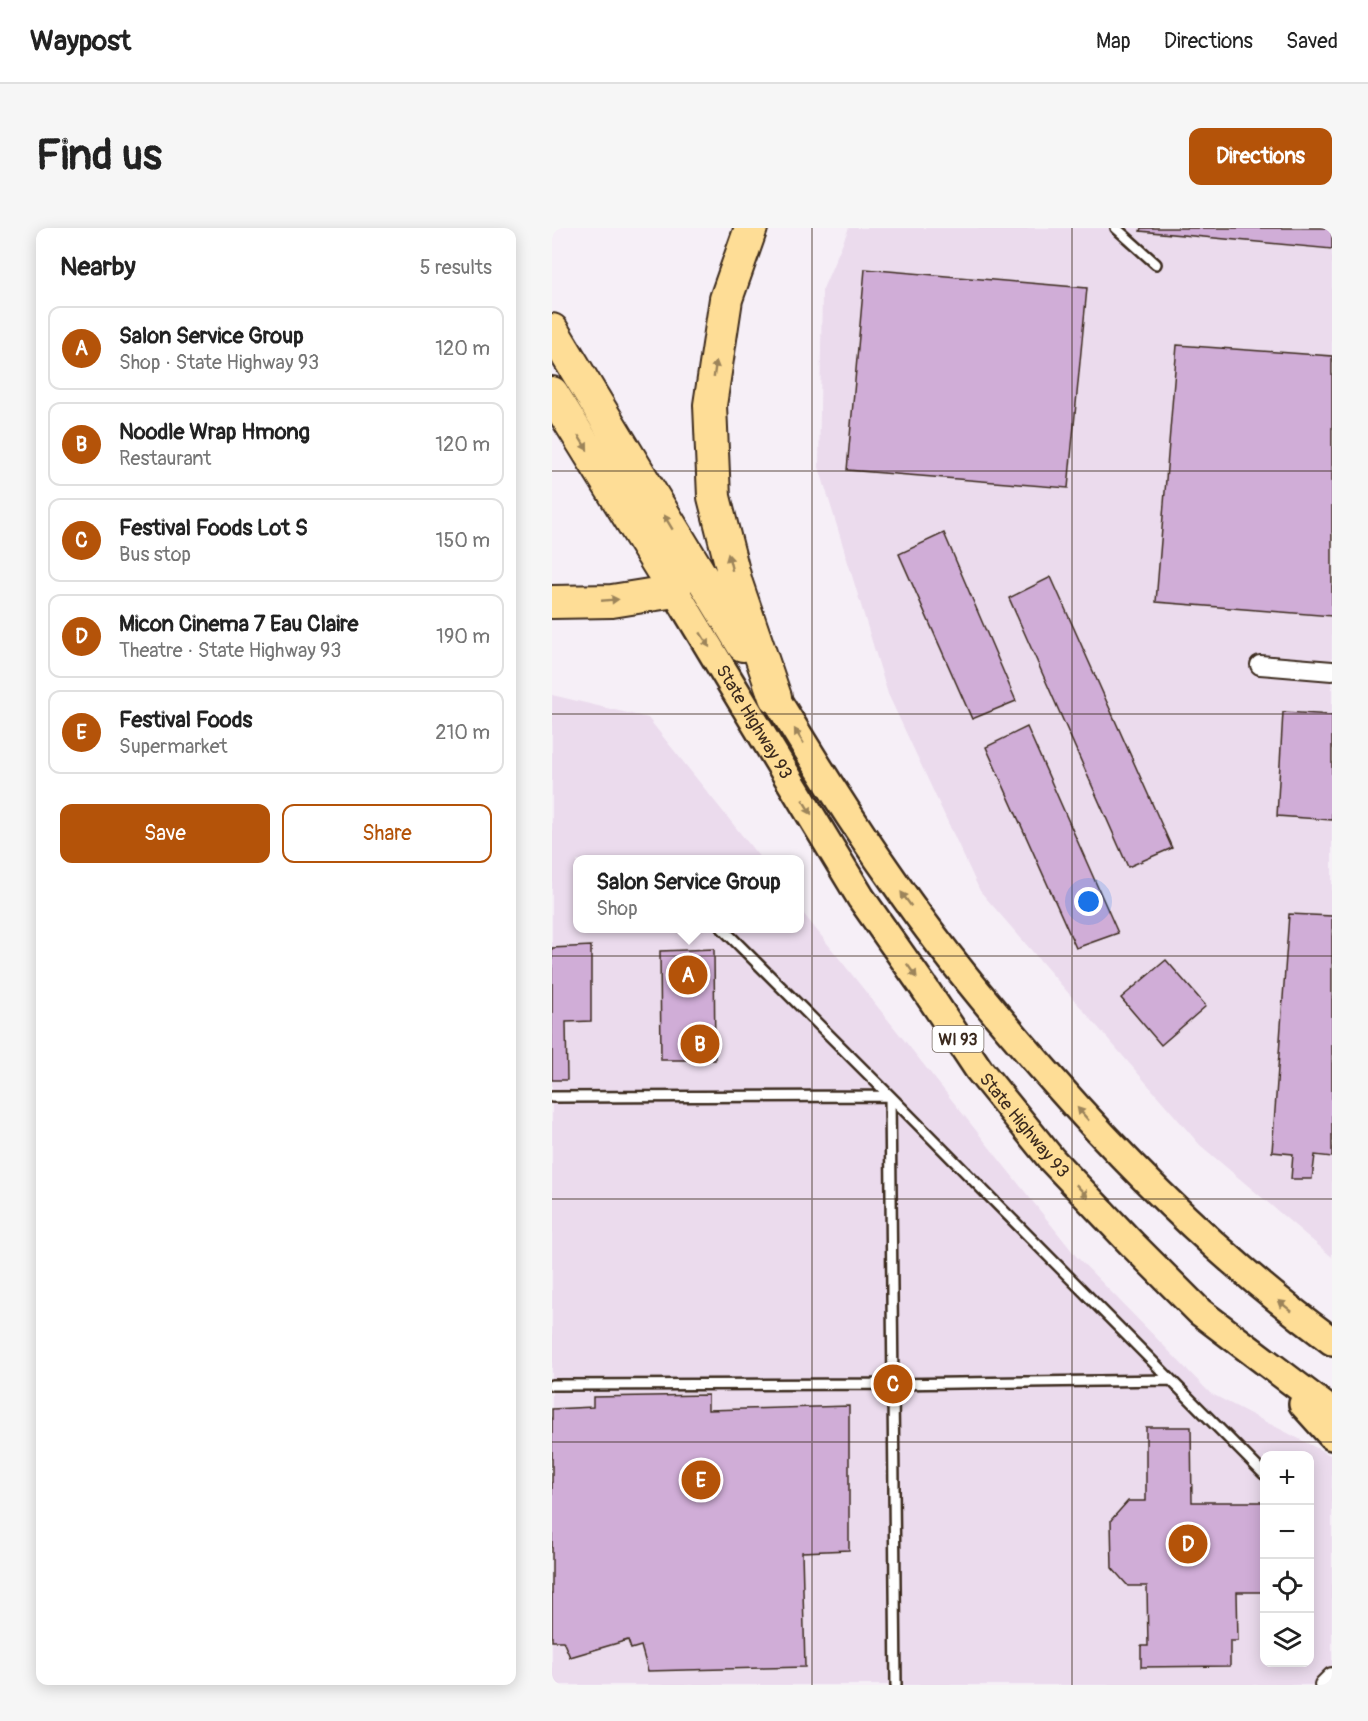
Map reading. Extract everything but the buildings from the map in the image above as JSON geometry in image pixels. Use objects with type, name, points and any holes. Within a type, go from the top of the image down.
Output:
[{"type":"highway","points":[[751,228],[726,299],[710,405],[714,497],[736,583],[775,697]]},
{"type":"highway","points":[[552,330],[775,697]]},
{"type":"highway","points":[[552,393],[675,591],[612,601],[552,602]]},
{"type":"main road","name":"State Highway 93","points":[[675,591],[861,898],[979,1070],[1052,1160],[1200,1312],[1332,1412]]},
{"type":"main road","name":"State Highway 93","points":[[775,697],[847,812],[893,880],[953,963],[1012,1035],[1094,1127],[1176,1211],[1235,1265],[1332,1341]]},
{"type":"main road","points":[[1263,1361],[1332,1436]]},
{"type":"street","points":[[1260,665],[1332,671]]},
{"type":"street","points":[[1324,1685],[1332,1677]]},
{"type":"lane","points":[[1116,228],[1156,264]]},
{"type":"lane","points":[[727,933],[1260,1470]]},
{"type":"lane","points":[[552,1097],[890,1096]]},
{"type":"lane","points":[[890,1096],[896,1685]]},
{"type":"lane","points":[[552,1385],[1172,1380]]},
{"type":"shaded area","points":[[849,228],[1332,228],[1332,1257],[1200,1145],[980,891],[888,694],[819,467],[822,291]]},
{"type":"shaded area","points":[[552,695],[648,718],[758,855],[573,855],[573,933],[804,933],[804,914],[1076,1256],[1210,1393],[1332,1456],[1332,1677],[1324,1685],[552,1685]]},
{"type":"place","name":"Salon Service Group","points":[[688,975]]},
{"type":"place","name":"Noodle Wrap Hmong","points":[[700,1044]]},
{"type":"place","name":"Festival Foods Lot S","points":[[893,1384]]},
{"type":"place","name":"Festival Foods","points":[[701,1480]]},
{"type":"place","name":"Micon Cinema 7 Eau Claire","points":[[1188,1544]]}]
